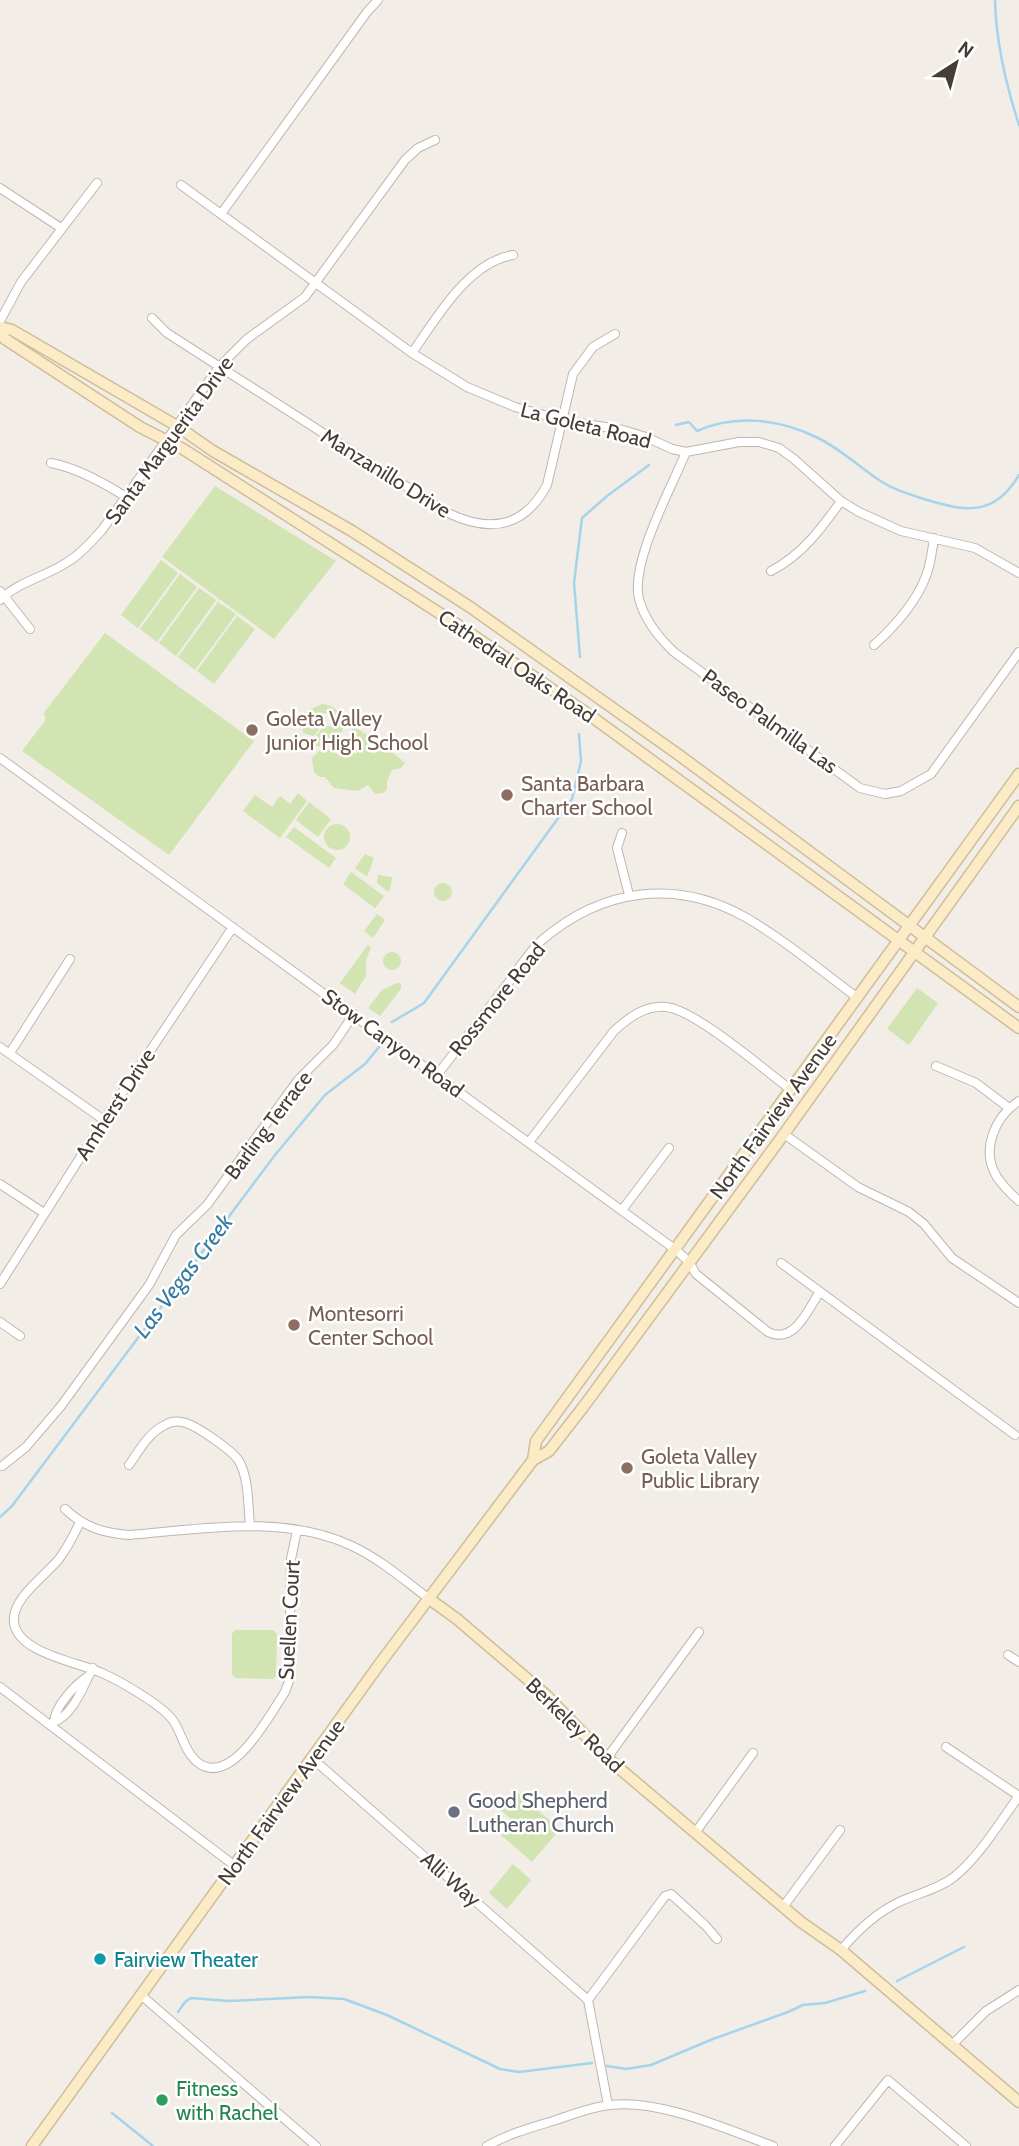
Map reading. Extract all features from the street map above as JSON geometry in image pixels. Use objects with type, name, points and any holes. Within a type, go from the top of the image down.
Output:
[{"type":"main road","name":"Cathedral Oaks Road","points":[[0,328],[12,330],[177,426],[213,451],[352,531],[470,607],[678,755],[1019,1007]]},
{"type":"main road","name":"Cathedral Oaks Road","points":[[0,328],[5,340],[166,442],[183,449],[470,633],[588,714],[1019,1028]]},
{"type":"main road","name":"North Fairview Avenue","points":[[533,1460],[536,1441],[1019,774]]},
{"type":"main road","name":"North Fairview Avenue","points":[[32,2146],[428,1598],[533,1460],[549,1451],[784,1134],[1019,806]]},
{"type":"main road","name":"Berkeley Road","points":[[428,1598],[457,1619],[546,1695],[607,1758],[783,1907],[841,1950],[1019,2102]]},
{"type":"street","points":[[221,214],[378,0]]},
{"type":"street","name":"Santa Marguerita Drive","points":[[2,596],[69,562],[102,530],[219,367],[247,339],[305,297],[405,160],[418,148],[435,140]]},
{"type":"street","points":[[0,321],[21,282],[97,183]]},
{"type":"street","name":"La Goleta Road","points":[[181,185],[440,373],[490,398],[515,407],[562,420],[623,430],[686,452]]},
{"type":"street","points":[[0,188],[61,228]]},
{"type":"street","points":[[412,353],[445,306],[466,283],[484,266],[499,257],[513,255]]},
{"type":"street","name":"Manzanillo Drive","points":[[152,318],[167,333],[448,513],[467,522],[483,525],[512,521],[538,501],[547,485],[573,374],[593,347],[615,334]]},
{"type":"street","points":[[686,452],[739,442],[759,442],[779,448],[794,458],[841,501],[879,523],[901,531],[975,548],[1019,573]]},
{"type":"street","name":"Paseo Palmilla Las","points":[[686,452],[650,534],[640,568],[638,596],[650,625],[674,652],[860,788],[885,793],[901,791],[931,774],[1019,652]]},
{"type":"street","points":[[51,463],[70,468],[126,497]]},
{"type":"street","points":[[772,571],[788,562],[805,547],[841,501]]},
{"type":"street","points":[[874,646],[898,621],[917,594],[927,574],[934,538]]},
{"type":"street","points":[[2,596],[30,629]]},
{"type":"street","name":"Stow Canyon Road","points":[[0,758],[676,1250],[689,1262],[696,1274],[768,1332],[779,1336],[790,1333],[820,1293]]},
{"type":"street","points":[[622,833],[617,848],[629,895]]},
{"type":"street","name":"Rossmore Road","points":[[437,1075],[541,942],[588,909],[629,895],[668,893],[727,908],[764,930],[858,998]]},
{"type":"street","name":"Amherst Drive","points":[[0,1284],[104,1120],[233,927]]},
{"type":"street","points":[[10,1053],[70,959]]},
{"type":"street","points":[[529,1142],[614,1031],[627,1019],[653,1008],[666,1007],[693,1017],[791,1090]]},
{"type":"street","name":"Barling Terrace","points":[[2,1466],[26,1447],[61,1406],[149,1285],[176,1236],[207,1205],[298,1080],[333,1045],[354,1014]]},
{"type":"street","points":[[0,1047],[104,1120]]},
{"type":"street","points":[[936,1066],[976,1083],[1009,1108]]},
{"type":"street","points":[[1019,1101],[997,1122],[990,1158],[995,1174],[1019,1201]]},
{"type":"street","points":[[784,1134],[858,1187],[909,1212],[924,1224],[952,1258],[1019,1303]]},
{"type":"street","points":[[622,1210],[669,1148]]},
{"type":"street","points":[[0,1184],[44,1213]]},
{"type":"street","points":[[781,1263],[1015,1435]]},
{"type":"street","points":[[0,1322],[20,1336]]},
{"type":"street","points":[[129,1465],[149,1438],[163,1425],[173,1421],[193,1426],[231,1452],[239,1461],[244,1475],[250,1526]]},
{"type":"street","name":"Berkeley Road","points":[[65,1509],[80,1522],[96,1530],[129,1535],[250,1526],[321,1535],[352,1546],[377,1560],[428,1598]]},
{"type":"street","name":"Suellen Court","points":[[80,1522],[59,1559],[17,1604],[13,1622],[17,1634],[55,1658],[93,1668],[119,1681],[172,1719],[188,1751],[198,1762],[211,1768],[222,1768],[244,1750],[285,1692],[289,1681],[291,1559],[297,1530]]},
{"type":"street","points":[[607,1758],[699,1632]]},
{"type":"street","points":[[1008,1655],[1019,1662]]},
{"type":"street","points":[[53,1724],[55,1713],[93,1668]]},
{"type":"street","points":[[0,1686],[235,1866]]},
{"type":"street","points":[[841,1950],[862,1927],[884,1911],[939,1887],[953,1877],[975,1855],[1019,1796],[946,1747]]},
{"type":"street","points":[[695,1833],[753,1753]]},
{"type":"street","name":"Alli Way","points":[[313,1759],[588,2000]]},
{"type":"street","points":[[783,1907],[840,1830]]},
{"type":"street","points":[[608,2105],[588,2000],[665,1896],[671,1894],[718,1939]]},
{"type":"street","points":[[952,2045],[980,2016],[1019,1990]]},
{"type":"street","points":[[142,1996],[316,2146]]},
{"type":"street","points":[[835,2146],[888,2080],[966,2146]]},
{"type":"street","points":[[487,2146],[516,2132],[608,2105],[652,2106],[773,2146]]},
{"type":"green space","points":[[215,486],[336,561],[274,639],[162,557]]},
{"type":"green space","points":[[161,560],[178,573],[138,628],[121,615]]},
{"type":"green space","points":[[180,574],[197,587],[157,642],[140,629]]},
{"type":"green space","points":[[199,588],[216,600],[176,656],[159,643]]},
{"type":"green space","points":[[218,602],[236,614],[195,670],[178,657]]},
{"type":"green space","points":[[237,616],[255,629],[214,684],[197,671]]},
{"type":"green space","points":[[105,633],[254,741],[169,855],[22,751],[44,722],[46,717],[43,714]]},
{"type":"green space","points":[[322,704],[335,708],[343,725],[335,742],[327,746],[316,746],[305,738],[314,738],[323,727],[332,726],[334,719],[325,713],[319,720],[321,726],[314,736],[303,733],[302,721],[307,711]]},
{"type":"green space","points":[[356,728],[405,763],[401,768],[392,770],[387,789],[383,793],[375,794],[368,785],[358,791],[334,788],[325,777],[314,772],[312,758],[322,748],[339,756],[349,751],[357,754],[352,742],[352,729]]},
{"type":"green space","points":[[298,793],[307,801],[280,838],[243,811],[255,795],[272,807],[280,796],[290,804]]},
{"type":"green space","points":[[309,802],[331,819],[318,837],[296,820]]},
{"type":"green space","points":[[337,824],[346,828],[350,837],[346,846],[337,850],[328,846],[324,837],[328,828]]},
{"type":"green space","points":[[294,827],[336,858],[329,868],[286,837]]},
{"type":"green space","points":[[365,854],[374,858],[367,877],[355,868]]},
{"type":"green space","points":[[351,872],[384,896],[375,908],[343,884]]},
{"type":"green space","points":[[378,875],[392,877],[390,891],[377,883]]},
{"type":"green space","points":[[443,883],[449,886],[452,892],[449,898],[443,901],[437,898],[434,892],[437,886]]},
{"type":"green space","points":[[377,914],[385,920],[373,938],[364,931]]},
{"type":"green space","points":[[368,945],[371,947],[366,960],[366,976],[355,994],[340,983]]},
{"type":"green space","points":[[392,952],[398,955],[401,961],[398,967],[392,970],[386,967],[383,961],[386,955]]},
{"type":"green space","points":[[401,983],[401,989],[380,1016],[368,1008],[382,990]]},
{"type":"green space","points":[[917,988],[938,1003],[909,1045],[887,1029]]},
{"type":"green space","points":[[235,1630],[273,1630],[277,1634],[276,1676],[273,1679],[236,1678],[232,1674],[232,1634]]},
{"type":"green space","points":[[516,1792],[560,1829],[532,1862],[501,1835],[513,1821],[501,1810]]},
{"type":"green space","points":[[513,1864],[531,1880],[507,1909],[489,1893]]},
{"type":"waterway","points":[[995,0],[1002,64],[1019,125]]},
{"type":"waterway","name":"Las Vegas Creek","points":[[676,425],[689,422],[697,431],[726,422],[741,421],[787,426],[825,442],[893,488],[955,507],[990,504],[1000,498],[1019,475]]},
{"type":"waterway","name":"Las Vegas Creek","points":[[580,657],[574,583],[582,518],[649,465]]},
{"type":"waterway","name":"Las Vegas Creek","points":[[392,1022],[424,1003],[572,799],[581,761],[579,734]]},
{"type":"waterway","name":"Las Vegas Creek","points":[[0,1517],[12,1506],[275,1155],[325,1095],[365,1064],[379,1047]]},
{"type":"waterway","points":[[897,1981],[964,1947]]},
{"type":"waterway","points":[[607,2066],[626,2069],[651,2065],[803,2005],[825,2003],[865,1991]]},
{"type":"waterway","points":[[178,2012],[191,1998],[229,2001],[309,1997],[344,1999],[387,2015],[500,2069],[519,2072],[592,2063]]},
{"type":"waterway","points":[[112,2113],[153,2146]]},
{"type":"place","name":"Goleta Valley Junior High School","points":[[252,730]]},
{"type":"place","name":"Santa Barbara Charter School","points":[[507,795]]},
{"type":"place","name":"Montesorri Center School","points":[[294,1325]]},
{"type":"place","name":"Goleta Valley Public Library","points":[[627,1468]]},
{"type":"place","name":"Good Shepherd Lutheran Church","points":[[454,1812]]},
{"type":"place","name":"Fairview Theater","points":[[100,1959]]},
{"type":"place","name":"Fitness with Rachel","points":[[162,2100]]}]
